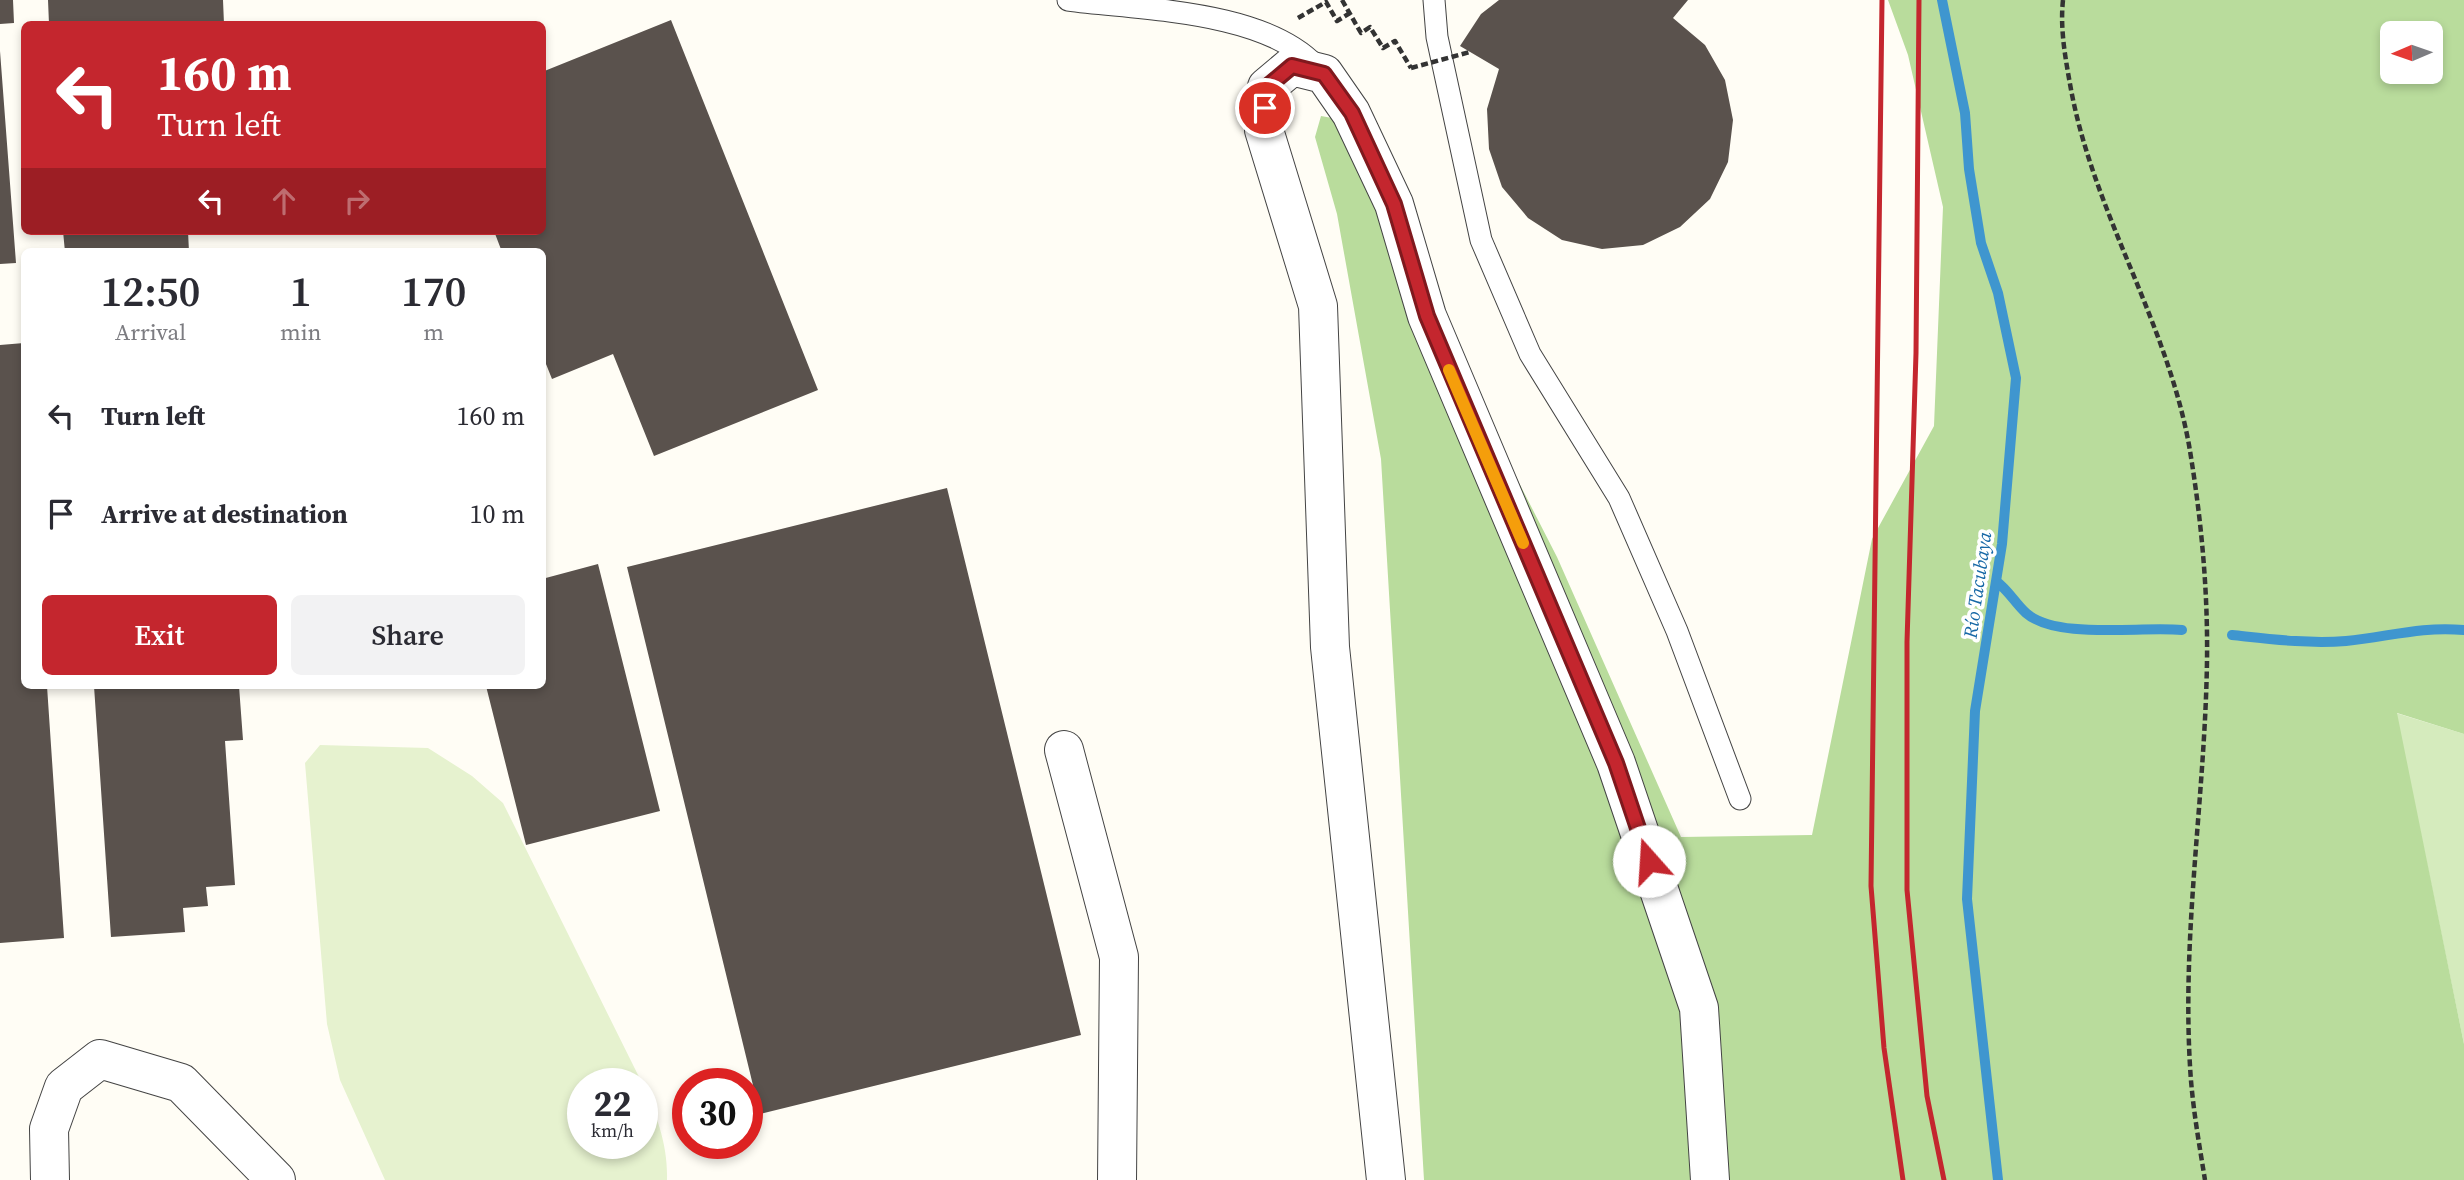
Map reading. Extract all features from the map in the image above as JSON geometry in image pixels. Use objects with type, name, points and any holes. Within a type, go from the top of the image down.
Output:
[{"type":"street","points":[[1386,1180],[1330,647],[1318,306],[1264,130],[1267,87],[1292,66],[1324,74],[1352,113],[1394,204],[1427,316],[1616,763],[1699,1008],[1710,1180]]},
{"type":"street","points":[[1064,750],[1119,957],[1117,1180]]},
{"type":"street","points":[[50,1180],[49,1129],[64,1087],[100,1059],[181,1083],[276,1180]]},
{"type":"lane","points":[[1068,0],[1232,21],[1301,50],[1324,74]]},
{"type":"lane","points":[[1434,0],[1437,37],[1481,240],[1530,354],[1619,498],[1676,631],[1740,799]]},
{"type":"path","points":[[1342,0],[1361,33],[1370,27],[1383,48],[1395,41],[1411,68],[1470,52]]},
{"type":"path","points":[[2063,0],[2061,16],[2065,60],[2084,145],[2172,374],[2188,442],[2199,511],[2207,658],[2192,913],[2190,1054],[2205,1180]]},
{"type":"path","points":[[1285,42],[1295,20],[1326,2],[1337,21],[1350,13]]},
{"type":"green space","points":[[1888,0],[2464,0],[2464,734],[2397,713],[2464,1044],[2464,1180],[1424,1180],[1381,459],[1337,214],[1315,137],[1321,116],[1332,118],[1557,557],[1681,837],[1812,835],[1872,539],[1934,426],[1943,207],[1908,55]]},
{"type":"green space","points":[[2396,713],[2464,734],[2464,1044]]},
{"type":"green space","points":[[320,745],[428,748],[472,776],[503,803],[635,1068],[567,1068],[567,1159],[658,1159],[658,1125],[666,1155],[667,1180],[385,1180],[340,1080],[327,1024],[305,763]]},
{"type":"building","points":[[0,0],[13,0],[14,23],[0,24]]},
{"type":"building","points":[[48,0],[223,0],[224,21],[49,21]]},
{"type":"building","points":[[1499,0],[1688,0],[1673,18],[1705,45],[1725,80],[1733,120],[1728,162],[1710,199],[1680,227],[1643,245],[1602,249],[1562,240],[1528,218],[1502,187],[1489,149],[1487,109],[1499,69],[1460,46],[1481,14]]},
{"type":"building","points":[[671,20],[818,390],[654,456],[613,354],[552,379],[546,364],[546,248],[500,248],[496,235],[546,235],[546,70]]},
{"type":"building","points":[[0,51],[16,263],[0,264]]},
{"type":"building","points":[[63,235],[188,235],[189,248],[65,248]]},
{"type":"building","points":[[21,343],[21,689],[47,689],[64,938],[0,943],[0,345]]},
{"type":"building","points":[[947,488],[1081,1035],[763,1113],[763,1068],[749,1068],[627,567]]},
{"type":"building","points":[[598,564],[660,811],[526,845],[487,689],[546,689],[546,578]]},
{"type":"building","points":[[94,689],[239,689],[243,740],[225,741],[235,885],[206,887],[208,906],[183,908],[185,932],[111,937]]},
{"type":"waterway","name":"Río Tacubaya","points":[[1942,0],[1965,113],[1969,169],[1981,243],[1998,293],[2016,378],[2002,544],[1975,711],[1967,899],[1998,1180]]},
{"type":"waterway","points":[[1996,581],[2026,613],[2040,621],[2058,626],[2100,630],[2182,630]]},
{"type":"waterway","points":[[2232,635],[2331,642],[2418,631],[2464,630]]},
{"type":"railway","points":[[1882,0],[1871,886],[1884,1048],[1903,1180]]},
{"type":"railway","points":[[1919,0],[1916,353],[1907,642],[1907,890],[1927,1096],[1944,1180]]},
{"type":"slow traffic","points":[[1449,370],[1523,543]]},
{"type":"route","points":[[1265,108],[1267,87],[1292,66],[1324,74],[1352,113],[1394,204],[1427,316],[1616,763],[1649,861]]}]
